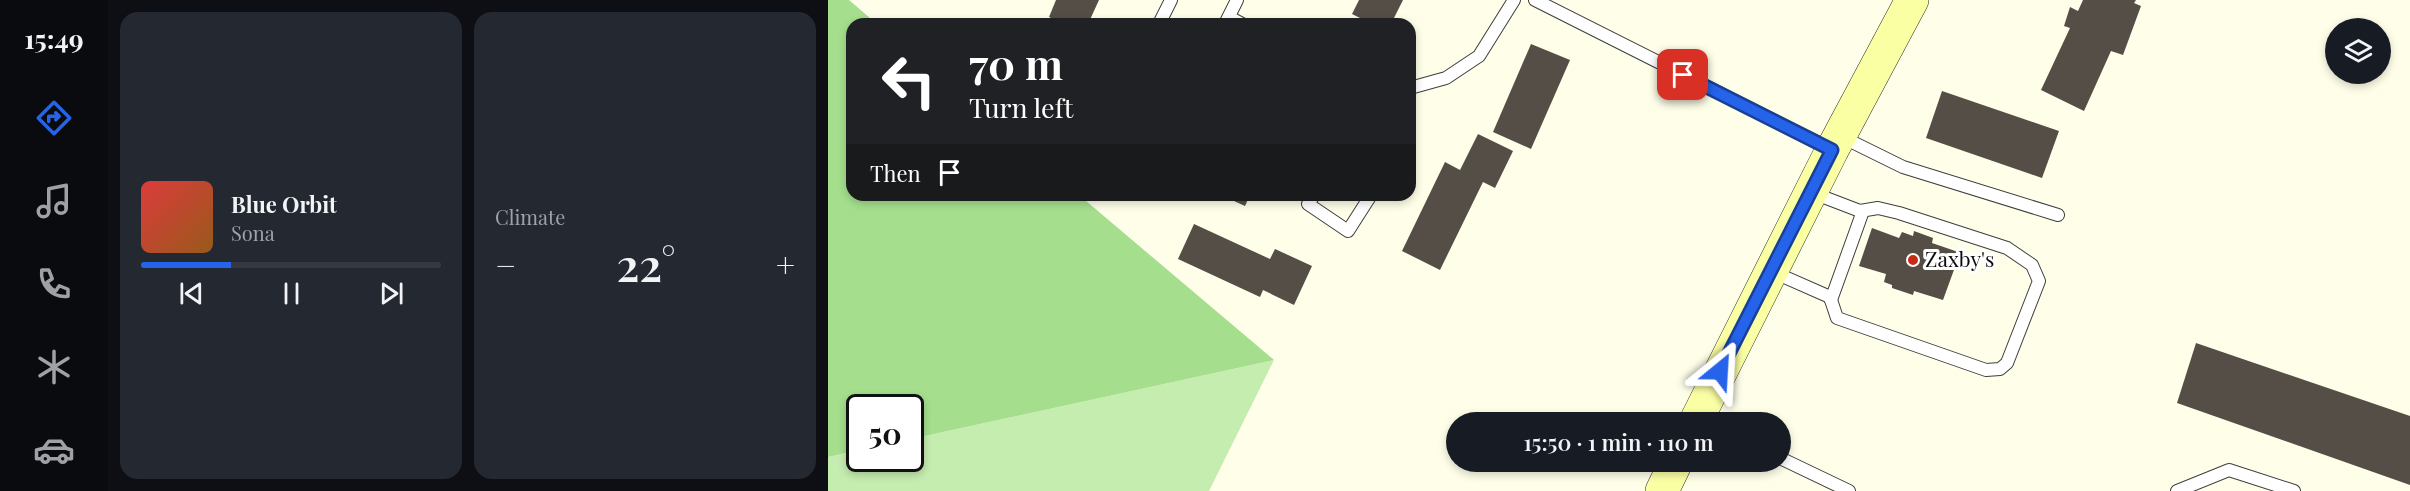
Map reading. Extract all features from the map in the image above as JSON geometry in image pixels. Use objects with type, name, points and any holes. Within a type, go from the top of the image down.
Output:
[{"type":"main road","points":[[1705,412],[1770,271],[1835,142],[1912,0]]},
{"type":"main road","points":[[1662,491],[1671,472]]},
{"type":"lane","points":[[1162,18],[1171,0]]},
{"type":"lane","points":[[1229,18],[1238,0]]},
{"type":"lane","points":[[1416,86],[1446,78],[1479,56],[1514,0]]},
{"type":"lane","points":[[1534,0],[1835,142],[1903,167],[2058,215]]},
{"type":"lane","points":[[1770,271],[1830,297],[1838,318],[1986,370],[2000,369],[2007,363],[2039,281],[2032,265],[2007,248],[1899,213],[1878,208],[1863,211],[1810,192]]},
{"type":"lane","points":[[1310,201],[1308,204],[1348,231],[1367,201]]},
{"type":"lane","points":[[1831,300],[1863,211]]},
{"type":"lane","points":[[1791,463],[1849,491]]},
{"type":"lane","points":[[2177,491],[2229,470],[2294,491]]},
{"type":"green space","points":[[828,0],[849,0],[870,18],[846,18],[846,201],[1086,201],[1274,360],[924,436],[924,394],[846,394],[846,453],[828,457]]},
{"type":"green space","points":[[1274,360],[1209,491],[828,491],[828,457],[846,453],[846,472],[924,472],[924,436]]},
{"type":"building","points":[[1056,0],[1099,0],[1091,18],[1049,17]]},
{"type":"building","points":[[1359,0],[1403,0],[1394,18],[1360,18],[1352,14]]},
{"type":"building","points":[[2083,0],[2136,0],[2134,3],[2141,6],[2123,55],[2111,51],[2084,111],[2041,90],[2070,28],[2064,26],[2070,7],[2078,11]]},
{"type":"building","points":[[1531,44],[1570,60],[1531,149],[1493,132]]},
{"type":"building","points":[[1942,91],[2059,131],[2042,178],[1926,138]]},
{"type":"building","points":[[1478,134],[1513,151],[1495,188],[1483,182],[1440,270],[1402,251],[1445,162],[1460,170]]},
{"type":"building","points":[[1234,201],[1247,201],[1245,206]]},
{"type":"building","points":[[1194,224],[1270,259],[1275,249],[1312,266],[1294,305],[1263,290],[1260,297],[1178,259]]},
{"type":"building","name":"Zaxby's","points":[[1872,228],[1899,238],[1902,232],[1913,236],[1914,231],[1933,238],[1932,243],[1967,255],[1963,268],[1955,267],[1943,300],[1914,291],[1913,295],[1892,288],[1892,285],[1884,282],[1886,274],[1859,266]]},
{"type":"building","points":[[2196,343],[2410,416],[2410,485],[2177,403]]},
{"type":"place","name":"Zaxby's","points":[[1913,260]]},
{"type":"route","points":[[1683,75],[1832,150],[1720,371]]}]
